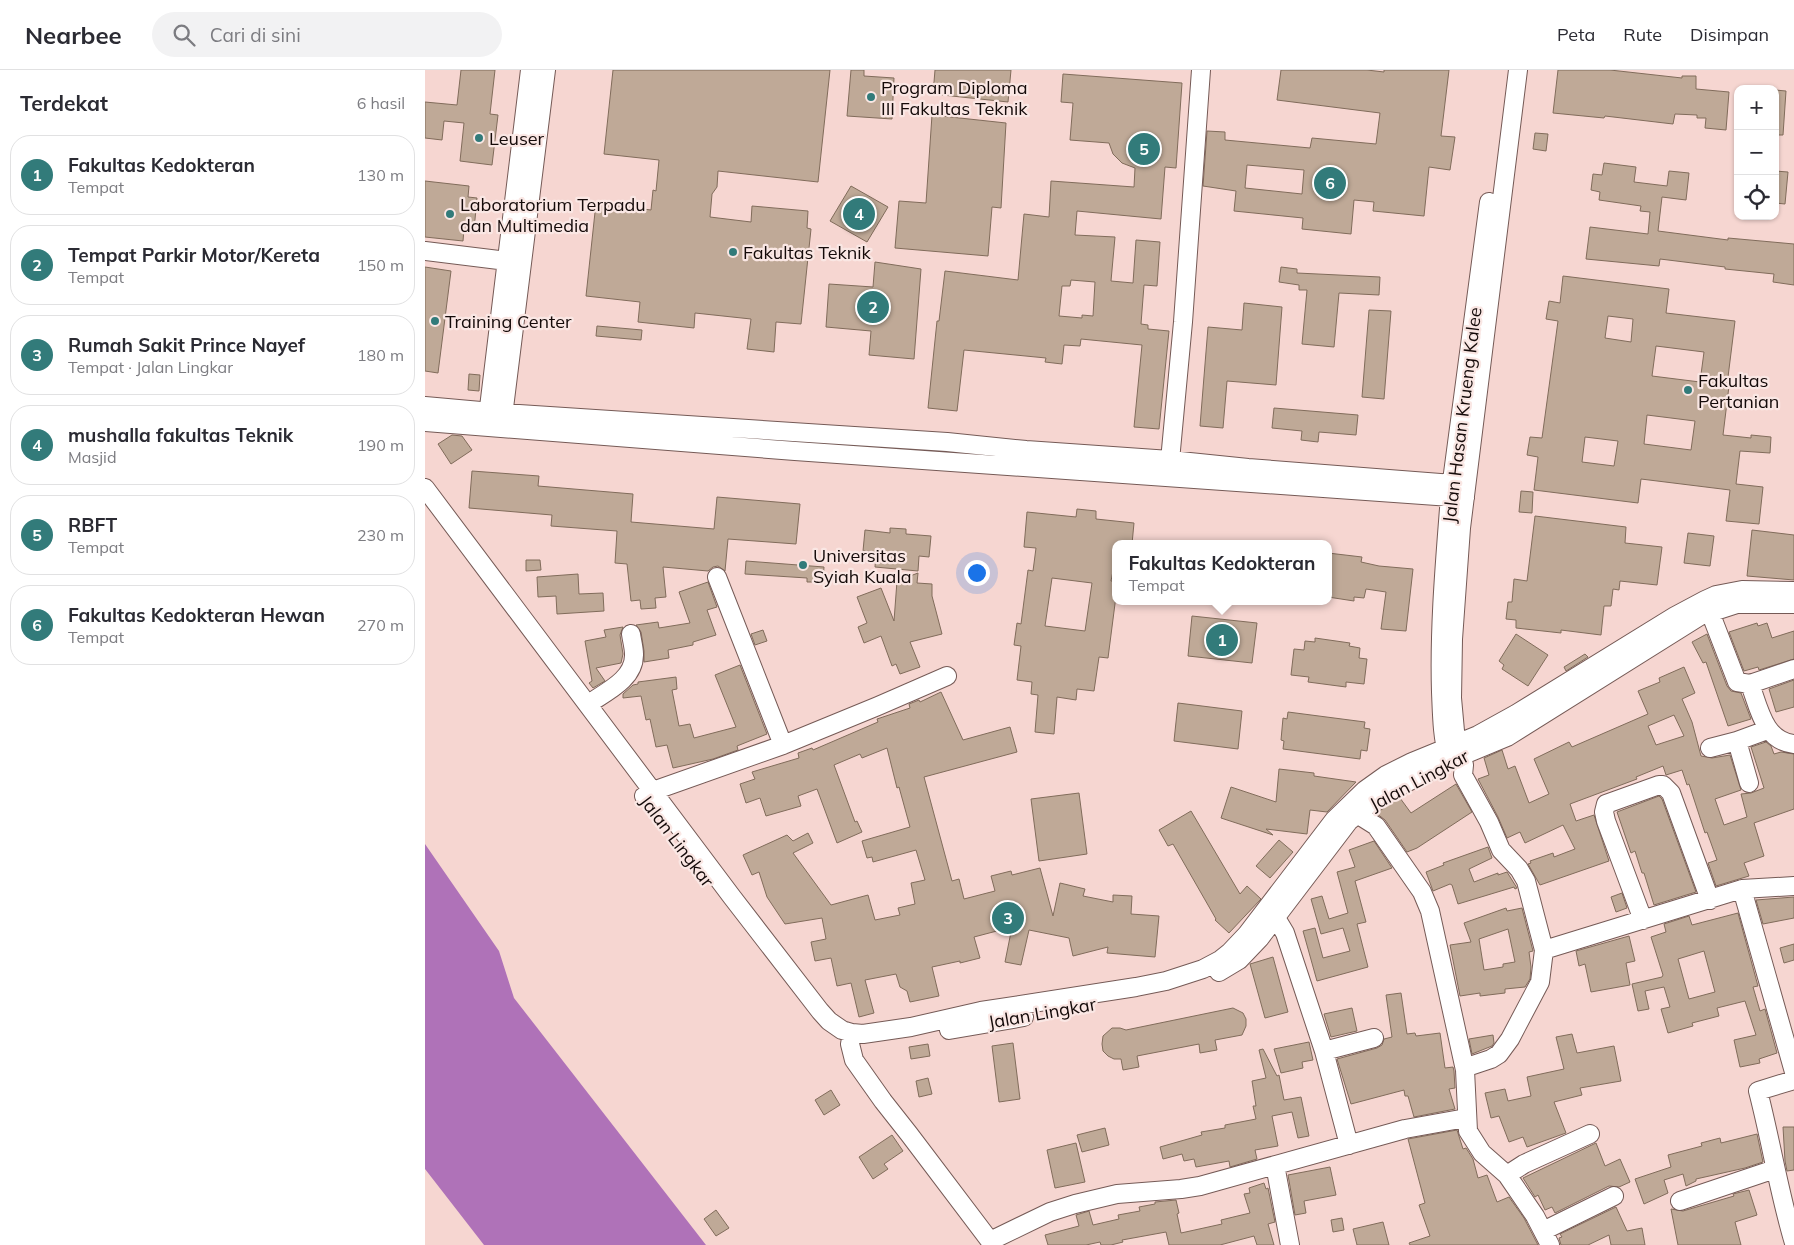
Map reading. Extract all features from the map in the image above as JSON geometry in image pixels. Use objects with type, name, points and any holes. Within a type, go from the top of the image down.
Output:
[{"type":"street","points":[[495,420],[525,173],[530,70]]},
{"type":"street","points":[[495,420],[507,261],[546,70]]},
{"type":"street","points":[[1169,468],[1183,322],[1201,70]]},
{"type":"street","name":"Jalan Hasan Krueng Kalee","points":[[1465,1070],[1467,1067],[1491,1059],[1499,1054],[1510,1039],[1541,982],[1544,950],[1526,881],[1519,869],[1501,850],[1489,822],[1463,775],[1464,769],[1442,732],[1440,659],[1507,70]]},
{"type":"street","name":"Jalan Hasan Krueng Kalee","points":[[1458,491],[1518,70]]},
{"type":"street","points":[[425,251],[507,261]]},
{"type":"street","points":[[425,406],[495,420]]},
{"type":"street","points":[[425,422],[495,420],[544,424],[664,441],[795,451],[1169,468],[1248,468],[1458,491]]},
{"type":"street","points":[[544,424],[665,423],[797,431],[1169,468]]},
{"type":"street","points":[[664,441],[665,423]]},
{"type":"street","points":[[686,443],[687,424]]},
{"type":"street","points":[[795,451],[797,431]]},
{"type":"street","points":[[425,488],[588,704],[649,794],[783,745],[947,676]]},
{"type":"street","name":"Jalan Lingkar","points":[[425,503],[649,794],[812,1021],[834,1038],[887,1041],[1151,994],[1187,986],[1217,974],[1239,960],[1276,918],[1349,822],[1388,792],[1453,752],[1507,737],[1700,616],[1737,604],[1794,604]]},
{"type":"street","points":[[717,576],[783,745]]},
{"type":"street","points":[[1466,1118],[1405,1129],[1200,1186],[1117,1194],[1075,1204],[1050,1212],[992,1243],[883,1101],[854,1060],[851,1039],[863,1034],[893,1030],[981,1011],[1136,987],[1166,981],[1203,969],[1220,960],[1247,934],[1315,842],[1352,801],[1386,775],[1453,752],[1478,734],[1516,714],[1675,616],[1716,595],[1742,590],[1794,591]]},
{"type":"street","points":[[1710,612],[1737,682],[1750,684],[1794,669]]},
{"type":"street","points":[[588,704],[629,673],[634,654],[631,634]]},
{"type":"street","points":[[1750,684],[1767,730],[1787,743],[1794,744]]},
{"type":"street","points":[[1710,748],[1767,730]]},
{"type":"street","points":[[1737,741],[1749,783]]},
{"type":"street","points":[[1643,920],[1606,821],[1604,808],[1606,804],[1659,785],[1663,785],[1671,793],[1710,900]]},
{"type":"street","points":[[1357,814],[1376,826],[1422,892],[1430,911],[1465,1070],[1468,1131],[1481,1154],[1507,1175],[1535,1216],[1546,1238],[1614,1196]]},
{"type":"street","points":[[1544,950],[1742,889],[1794,886]]},
{"type":"street","points":[[1742,889],[1794,1072]]},
{"type":"street","points":[[1276,918],[1285,933],[1324,1051],[1349,1145]]},
{"type":"street","points":[[1324,1051],[1374,1038]]},
{"type":"street","points":[[1794,1080],[1758,1091],[1768,1129],[1783,1207],[1794,1243]]},
{"type":"street","points":[[1507,1175],[1524,1164],[1591,1134]]},
{"type":"street","points":[[1275,1165],[1290,1245]]},
{"type":"street","points":[[1680,1201],[1775,1169]]},
{"type":"shaded area","points":[[425,844],[499,951],[514,998],[706,1245],[484,1245],[425,1169]]},
{"type":"building","points":[[461,70],[495,70],[490,114],[498,115],[492,165],[460,161],[464,123],[444,121],[442,140],[425,138],[425,102],[457,105]]},
{"type":"building","points":[[613,70],[830,70],[818,182],[718,171],[717,187],[712,194],[710,217],[751,222],[752,206],[808,211],[807,228],[811,229],[801,324],[776,322],[774,352],[747,349],[751,319],[695,313],[694,328],[638,322],[640,302],[586,296],[596,203],[651,210],[653,190],[656,191],[659,160],[604,154]]},
{"type":"building","name":"Program Diploma III Fakultas Teknik","points":[[851,70],[864,70],[864,76],[894,78],[892,119],[847,116]]},
{"type":"building","points":[[935,70],[1011,70],[1008,102],[933,94]]},
{"type":"building","points":[[1281,70],[1367,70],[1384,72],[1384,70],[1449,70],[1441,136],[1455,137],[1450,170],[1429,167],[1424,216],[1373,211],[1374,202],[1354,200],[1351,234],[1302,229],[1303,218],[1234,211],[1236,191],[1203,186],[1207,131],[1225,132],[1225,140],[1310,148],[1312,138],[1376,144],[1380,113],[1277,100]],"holes":[[[1247,165],[1304,170],[1302,194],[1245,188]]]},
{"type":"building","points":[[1558,70],[1610,70],[1682,78],[1682,76],[1696,76],[1696,89],[1729,92],[1726,130],[1705,128],[1706,118],[1697,118],[1697,115],[1675,114],[1673,124],[1605,116],[1604,118],[1553,113]]},
{"type":"building","points":[[1063,74],[1182,83],[1176,168],[1165,167],[1161,219],[1077,211],[1075,235],[1115,237],[1111,281],[1133,283],[1136,240],[1160,242],[1157,286],[1144,285],[1141,324],[1148,325],[1148,329],[1169,331],[1159,429],[1134,427],[1142,345],[1081,339],[1080,346],[1064,345],[1062,364],[1045,362],[1046,358],[964,350],[957,411],[928,408],[937,321],[939,321],[945,271],[1018,280],[1024,214],[1049,217],[1051,181],[1134,187],[1135,168],[1122,163],[1113,154],[1109,143],[1070,140],[1073,103],[1061,102]],"holes":[[[1071,280],[1095,282],[1093,316],[1082,315],[1082,318],[1059,316],[1062,286],[1070,286]]]},
{"type":"building","points":[[1779,90],[1786,91],[1783,135],[1779,135]]},
{"type":"building","points":[[932,115],[1006,123],[1001,208],[992,207],[988,256],[895,248],[899,201],[926,203]]},
{"type":"building","points":[[1535,133],[1548,134],[1546,151],[1533,149]]},
{"type":"building","points":[[1604,163],[1636,167],[1634,182],[1667,186],[1669,171],[1689,173],[1686,200],[1662,197],[1658,231],[1728,240],[1728,238],[1794,244],[1794,285],[1773,282],[1774,274],[1725,269],[1725,267],[1660,259],[1659,266],[1586,259],[1590,227],[1648,234],[1650,212],[1640,211],[1641,206],[1599,200],[1600,192],[1591,190],[1593,174],[1602,175]]},
{"type":"building","points":[[1779,171],[1788,172],[1785,204],[1779,203]]},
{"type":"building","name":"Laboratorium Terpadu dan Multimedia","points":[[425,181],[469,186],[468,197],[477,198],[474,230],[464,229],[463,241],[425,237]]},
{"type":"building","points":[[851,186],[888,207],[867,242],[830,221]]},
{"type":"building","points":[[875,262],[921,269],[914,359],[869,355],[871,331],[826,327],[829,284],[873,287]]},
{"type":"building","name":"Training Center","points":[[425,267],[451,271],[438,373],[425,371]]},
{"type":"building","points":[[1281,267],[1297,269],[1297,273],[1380,277],[1379,295],[1339,293],[1334,347],[1302,344],[1307,290],[1299,290],[1299,285],[1279,282]]},
{"type":"building","name":"Fakultas Pertanian","points":[[1563,276],[1669,289],[1666,313],[1735,321],[1723,435],[1751,438],[1751,435],[1771,437],[1770,453],[1740,451],[1736,484],[1763,487],[1759,524],[1726,521],[1730,490],[1641,479],[1638,503],[1534,490],[1538,457],[1527,455],[1530,437],[1542,438],[1558,321],[1546,319],[1549,301],[1560,303]],"holes":[[[1608,316],[1633,319],[1631,342],[1605,338]],[[1656,346],[1704,352],[1700,382],[1652,376]],[[1647,415],[1695,421],[1691,450],[1644,444]],[[1585,437],[1618,441],[1614,466],[1582,462]]]},
{"type":"building","points":[[1244,303],[1282,307],[1276,385],[1227,381],[1223,428],[1200,426],[1208,327],[1242,330]]},
{"type":"building","points":[[1369,310],[1391,311],[1384,399],[1362,397]]},
{"type":"building","points":[[597,326],[642,330],[641,340],[596,336]]},
{"type":"building","points":[[469,374],[480,375],[479,391],[468,390]]},
{"type":"building","points":[[1274,408],[1358,415],[1356,435],[1319,432],[1318,442],[1301,440],[1302,431],[1272,428]]},
{"type":"building","points":[[452,435],[462,436],[472,450],[451,464],[438,444]]},
{"type":"building","points":[[472,471],[539,476],[538,486],[633,494],[631,522],[714,529],[717,497],[800,504],[796,544],[728,539],[725,571],[718,566],[708,571],[663,567],[666,597],[655,598],[656,608],[641,609],[640,600],[631,601],[627,564],[615,563],[617,531],[551,526],[552,515],[469,508]]},
{"type":"building","points":[[1521,491],[1533,492],[1532,513],[1519,512]]},
{"type":"building","points":[[1077,509],[1096,511],[1096,519],[1134,523],[1132,540],[1112,540],[1112,605],[1115,605],[1108,658],[1099,657],[1094,691],[1077,689],[1076,700],[1057,697],[1054,734],[1035,732],[1038,695],[1031,694],[1032,682],[1017,680],[1021,646],[1014,645],[1017,623],[1021,624],[1028,570],[1033,571],[1036,548],[1024,547],[1027,512],[1076,517]],"holes":[[[1052,578],[1092,583],[1085,631],[1045,626]]]},
{"type":"building","points":[[1535,516],[1626,527],[1625,543],[1662,547],[1657,585],[1620,581],[1619,590],[1613,589],[1611,606],[1604,606],[1601,635],[1561,630],[1561,633],[1516,628],[1516,620],[1506,619],[1508,602],[1512,602],[1514,579],[1527,581]]},
{"type":"building","points":[[890,528],[906,529],[906,534],[931,536],[929,557],[919,556],[918,571],[875,567],[876,552],[863,551],[865,530],[890,533]]},
{"type":"building","points":[[1752,530],[1794,535],[1794,580],[1747,576]]},
{"type":"building","points":[[1688,533],[1714,536],[1710,566],[1684,563]]},
{"type":"building","points":[[1332,553],[1362,557],[1361,562],[1379,566],[1413,569],[1406,631],[1381,629],[1386,592],[1366,589],[1364,598],[1354,597],[1354,601],[1332,598]]},
{"type":"building","points":[[526,560],[540,560],[541,570],[526,571]]},
{"type":"building","points":[[746,561],[824,567],[823,582],[807,582],[807,578],[745,574]]},
{"type":"building","points":[[918,573],[917,583],[932,584],[932,596],[942,634],[910,642],[920,667],[900,674],[896,664],[892,666],[881,636],[864,643],[858,627],[867,623],[857,597],[881,588],[894,621],[897,581]]},
{"type":"building","points":[[578,574],[579,594],[603,593],[604,611],[557,614],[556,596],[538,597],[537,577]]},
{"type":"building","points":[[708,582],[717,607],[707,610],[716,635],[693,642],[693,645],[668,650],[669,658],[644,662],[641,632],[636,625],[658,622],[659,628],[690,623],[679,592]]},
{"type":"building","points":[[1192,616],[1257,623],[1252,663],[1188,656]]},
{"type":"building","points":[[1757,623],[1758,626],[1767,623],[1772,638],[1794,631],[1794,659],[1759,670],[1758,667],[1744,671],[1729,632]]},
{"type":"building","points":[[623,627],[620,635],[623,654],[621,663],[596,668],[605,681],[593,688],[589,683],[592,681],[585,641],[606,637],[604,630]]},
{"type":"building","points":[[763,630],[767,641],[755,645],[751,634]]},
{"type":"building","points":[[1516,634],[1548,655],[1528,686],[1502,669],[1504,665],[1499,661]]},
{"type":"building","points":[[1707,634],[1727,686],[1731,691],[1741,693],[1751,719],[1728,726],[1706,662],[1703,663],[1692,642]]},
{"type":"building","points":[[1315,638],[1350,643],[1349,646],[1360,648],[1359,658],[1367,659],[1364,684],[1346,682],[1346,687],[1308,682],[1309,677],[1291,675],[1294,649],[1304,650],[1305,641],[1315,642]]},
{"type":"building","points":[[1585,654],[1588,657],[1566,671],[1564,667]]},
{"type":"building","points":[[740,665],[767,734],[737,746],[738,750],[713,759],[673,768],[667,745],[656,747],[650,719],[646,720],[641,696],[623,698],[623,694],[633,685],[638,684],[638,682],[676,677],[677,689],[672,690],[679,726],[690,724],[694,738],[736,727],[715,675]]},
{"type":"building","points":[[1684,667],[1695,693],[1682,699],[1692,722],[1701,756],[1712,758],[1730,755],[1741,790],[1715,799],[1724,825],[1747,817],[1741,794],[1751,793],[1764,788],[1751,747],[1766,742],[1771,746],[1774,754],[1781,752],[1794,754],[1794,809],[1754,823],[1764,856],[1744,863],[1749,876],[1716,886],[1708,863],[1717,860],[1707,832],[1705,833],[1689,784],[1687,785],[1682,770],[1666,775],[1663,766],[1636,777],[1637,779],[1570,804],[1576,821],[1594,815],[1609,861],[1540,885],[1528,864],[1531,863],[1530,861],[1553,853],[1554,857],[1575,849],[1563,825],[1525,843],[1520,832],[1507,838],[1478,779],[1489,775],[1484,758],[1502,750],[1508,769],[1515,766],[1529,803],[1549,794],[1534,759],[1569,742],[1572,747],[1648,714],[1638,691],[1660,682],[1659,678]],"holes":[[[1674,715],[1684,736],[1656,745],[1648,726]]]},
{"type":"building","points":[[1794,680],[1794,707],[1776,712],[1769,689]]},
{"type":"building","points":[[941,692],[963,740],[1010,727],[1017,752],[924,777],[952,881],[959,879],[964,899],[995,891],[991,876],[1011,871],[1012,875],[1040,868],[1053,916],[1060,883],[1085,889],[1083,896],[1113,902],[1113,895],[1132,896],[1131,914],[1159,916],[1155,957],[1107,953],[1108,947],[1073,956],[1069,938],[1029,930],[1021,965],[1005,962],[1012,927],[974,937],[980,958],[932,967],[939,996],[910,1002],[907,991],[900,987],[896,974],[865,980],[874,1013],[859,1017],[851,983],[837,986],[831,958],[815,961],[811,942],[826,939],[822,918],[785,924],[767,897],[759,872],[752,875],[743,855],[787,835],[793,841],[808,833],[813,843],[793,853],[831,905],[868,895],[875,920],[900,915],[898,908],[915,904],[911,883],[925,880],[916,850],[873,862],[872,857],[867,858],[862,841],[910,827],[899,787],[897,788],[887,748],[862,758],[860,754],[834,765],[855,822],[857,821],[862,832],[837,843],[817,789],[798,796],[801,806],[766,816],[760,798],[746,803],[740,784],[755,779],[752,772],[799,758],[798,753],[812,748],[813,750],[878,722],[877,719],[910,708],[909,704],[919,700],[920,702]]},
{"type":"building","points":[[1178,703],[1242,711],[1238,749],[1174,741]]},
{"type":"building","points":[[1288,712],[1365,722],[1364,728],[1370,729],[1367,751],[1361,750],[1360,759],[1283,749],[1284,741],[1281,740],[1283,718],[1287,719]]},
{"type":"building","points":[[1279,769],[1314,773],[1314,776],[1356,782],[1327,812],[1310,810],[1307,834],[1266,829],[1273,835],[1221,818],[1231,787],[1276,802]]},
{"type":"building","points":[[1456,784],[1472,812],[1417,848],[1407,852],[1385,820],[1376,813],[1400,798],[1411,813]]},
{"type":"building","points":[[1079,793],[1087,854],[1039,861],[1031,799]]},
{"type":"building","points":[[1659,796],[1662,799],[1696,892],[1654,905],[1644,873],[1642,873],[1635,851],[1631,853],[1617,812]]},
{"type":"building","points":[[1191,811],[1240,894],[1247,886],[1261,899],[1229,933],[1215,920],[1173,844],[1168,846],[1159,830]]},
{"type":"building","points":[[1279,840],[1293,852],[1270,878],[1256,866]]},
{"type":"building","points":[[1374,841],[1392,868],[1355,881],[1366,922],[1357,924],[1368,967],[1317,981],[1303,931],[1315,928],[1323,958],[1350,951],[1343,928],[1321,934],[1311,899],[1322,896],[1329,919],[1348,913],[1337,872],[1355,867],[1349,850]]},
{"type":"building","points":[[1488,847],[1492,858],[1469,869],[1474,882],[1498,873],[1498,875],[1507,872],[1517,888],[1515,889],[1514,887],[1458,904],[1452,885],[1450,884],[1433,891],[1426,872],[1444,865],[1443,863]]},
{"type":"building","points":[[1622,893],[1627,908],[1616,912],[1611,897]]},
{"type":"building","points":[[1794,897],[1794,918],[1763,924],[1756,900]]},
{"type":"building","points":[[1506,908],[1507,911],[1522,908],[1533,951],[1529,952],[1530,979],[1525,987],[1505,989],[1505,993],[1480,996],[1480,993],[1460,996],[1450,945],[1471,942],[1464,923]],"holes":[[[1508,929],[1515,962],[1503,964],[1503,967],[1484,970],[1479,939]]]},
{"type":"building","points":[[1738,913],[1758,986],[1753,987],[1760,1011],[1765,1009],[1777,1053],[1759,1059],[1760,1063],[1740,1067],[1734,1040],[1756,1035],[1745,1001],[1717,1008],[1719,1016],[1692,1023],[1693,1026],[1668,1033],[1661,1009],[1670,1007],[1664,987],[1645,991],[1649,1009],[1638,1011],[1632,984],[1662,977],[1663,975],[1651,937],[1666,932],[1664,924],[1689,916],[1692,925]],"holes":[[[1704,951],[1715,992],[1689,999],[1678,959]]]},
{"type":"building","points":[[1629,936],[1635,961],[1626,963],[1630,985],[1591,992],[1585,964],[1579,966],[1576,951]]},
{"type":"building","points":[[1794,944],[1794,960],[1784,963],[1780,948]]},
{"type":"building","points":[[1273,957],[1288,1012],[1265,1018],[1250,964]]},
{"type":"building","points":[[1401,993],[1407,1034],[1415,1033],[1416,1036],[1440,1033],[1445,1068],[1453,1067],[1454,1071],[1455,1088],[1449,1089],[1455,1109],[1414,1117],[1408,1096],[1405,1096],[1404,1090],[1351,1104],[1337,1059],[1377,1048],[1382,1045],[1384,1039],[1392,1037],[1386,995]]},
{"type":"building","points":[[1233,1008],[1243,1013],[1246,1019],[1246,1026],[1242,1035],[1215,1040],[1217,1050],[1200,1053],[1199,1044],[1137,1056],[1139,1067],[1123,1070],[1121,1059],[1114,1059],[1103,1051],[1103,1036],[1112,1028],[1126,1030]]},
{"type":"building","points":[[1352,1008],[1357,1031],[1331,1037],[1324,1014]]},
{"type":"building","points":[[1572,1034],[1577,1053],[1614,1046],[1621,1081],[1580,1088],[1582,1095],[1554,1102],[1566,1133],[1527,1147],[1523,1137],[1509,1142],[1499,1116],[1491,1118],[1485,1093],[1505,1089],[1508,1101],[1531,1096],[1527,1077],[1564,1069],[1556,1037]]},
{"type":"building","points":[[1493,1035],[1494,1043],[1492,1046],[1472,1054],[1469,1039]]},
{"type":"building","points":[[1309,1042],[1313,1060],[1302,1062],[1303,1068],[1281,1073],[1274,1049]]},
{"type":"building","points":[[1013,1043],[1020,1099],[999,1102],[992,1046]]},
{"type":"building","points":[[928,1044],[930,1056],[911,1059],[909,1047]]},
{"type":"building","points":[[1263,1049],[1277,1076],[1279,1075],[1284,1100],[1301,1097],[1309,1136],[1298,1138],[1292,1112],[1272,1116],[1278,1146],[1255,1150],[1257,1159],[1230,1167],[1229,1161],[1196,1167],[1194,1159],[1184,1161],[1182,1154],[1163,1159],[1160,1147],[1202,1135],[1201,1132],[1225,1128],[1225,1125],[1256,1119],[1253,1106],[1256,1106],[1252,1081],[1266,1078],[1259,1050]]},
{"type":"building","points":[[928,1078],[932,1094],[919,1097],[916,1081]]},
{"type":"building","points":[[831,1090],[840,1105],[824,1115],[815,1100]]},
{"type":"building","points":[[1783,1127],[1794,1127],[1794,1170],[1787,1171]]},
{"type":"building","points":[[1105,1128],[1109,1145],[1082,1152],[1077,1135]]},
{"type":"building","points":[[1457,1130],[1463,1149],[1466,1148],[1473,1159],[1478,1178],[1487,1175],[1497,1202],[1509,1197],[1524,1218],[1538,1245],[1410,1245],[1409,1243],[1430,1236],[1419,1205],[1425,1203],[1408,1139]]},
{"type":"building","points":[[1757,1134],[1763,1162],[1696,1179],[1696,1181],[1686,1186],[1683,1174],[1664,1180],[1668,1193],[1644,1204],[1635,1179],[1671,1167],[1668,1155],[1702,1146],[1701,1143],[1720,1138],[1721,1143]]},
{"type":"building","points":[[892,1135],[903,1151],[884,1164],[888,1169],[873,1179],[859,1157]]},
{"type":"building","points":[[1076,1143],[1085,1182],[1055,1188],[1047,1150]]},
{"type":"building","points":[[1596,1143],[1605,1166],[1620,1159],[1630,1182],[1619,1187],[1609,1186],[1555,1213],[1552,1207],[1545,1210],[1538,1195],[1535,1197],[1523,1178]]},
{"type":"building","points":[[1330,1167],[1336,1195],[1304,1201],[1306,1213],[1295,1215],[1288,1175]]},
{"type":"building","points":[[1264,1183],[1266,1189],[1268,1188],[1275,1222],[1268,1224],[1274,1245],[1257,1245],[1254,1236],[1220,1245],[1169,1245],[1166,1232],[1122,1240],[1123,1242],[1111,1245],[1101,1245],[1100,1242],[1086,1245],[1048,1245],[1045,1235],[1079,1226],[1076,1215],[1089,1211],[1093,1225],[1119,1219],[1118,1215],[1140,1211],[1139,1207],[1155,1204],[1155,1202],[1176,1200],[1181,1233],[1222,1224],[1221,1220],[1250,1213],[1244,1194],[1250,1193],[1249,1188]]},
{"type":"building","points":[[1749,1190],[1757,1215],[1735,1222],[1741,1245],[1678,1245],[1671,1209],[1683,1211]]},
{"type":"building","points":[[1616,1207],[1627,1231],[1642,1228],[1645,1245],[1611,1245],[1609,1235],[1588,1245],[1561,1245],[1559,1238],[1562,1237],[1560,1234]]},
{"type":"building","points":[[716,1210],[729,1228],[716,1236],[704,1219]]},
{"type":"building","points":[[1342,1218],[1344,1230],[1333,1232],[1331,1220]]},
{"type":"building","points":[[1383,1222],[1389,1245],[1357,1245],[1353,1229]]},
{"type":"place","name":"Program Diploma III Fakultas Teknik","points":[[871,97]]},
{"type":"place","name":"Leuser","points":[[479,138]]},
{"type":"place","name":"RBFT","points":[[1144,149]]},
{"type":"place","name":"Fakultas Kedokteran Hewan","points":[[1330,183]]},
{"type":"place","name":"Laboratorium Terpadu dan Multimedia","points":[[450,214]]},
{"type":"place","name":"mushalla fakultas Teknik","points":[[859,214]]},
{"type":"place","name":"Fakultas Teknik","points":[[733,252]]},
{"type":"place","name":"Tempat Parkir Motor/Kereta","points":[[873,307]]},
{"type":"place","name":"Training Center","points":[[435,321]]},
{"type":"place","name":"Fakultas Pertanian","points":[[1688,390]]},
{"type":"place","name":"Universitas Syiah Kuala","points":[[803,565]]},
{"type":"place","name":"Fakultas Kedokteran","points":[[1222,640]]},
{"type":"place","name":"Rumah Sakit Prince Nayef","points":[[1008,918]]}]
